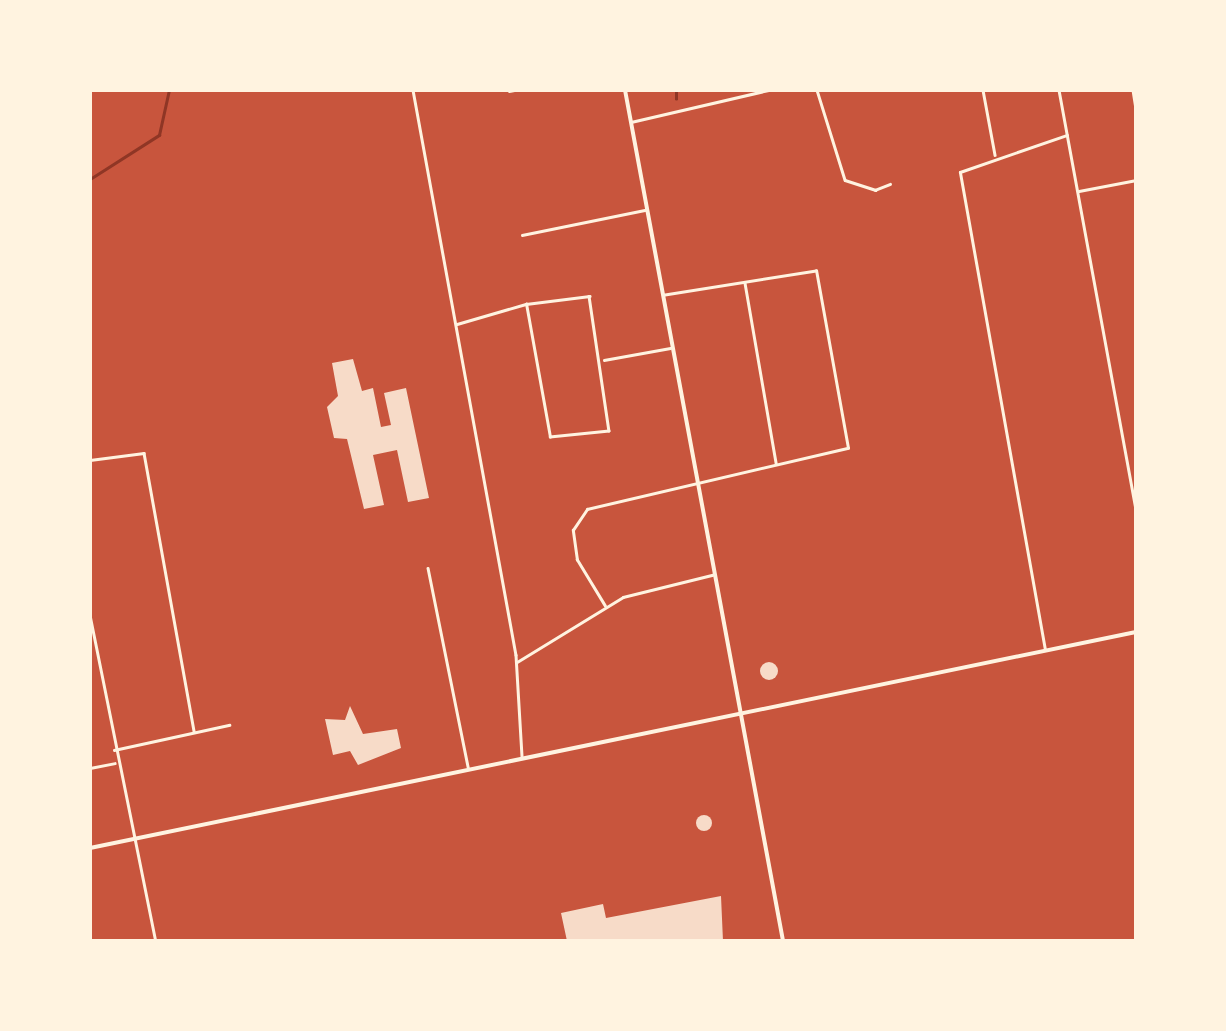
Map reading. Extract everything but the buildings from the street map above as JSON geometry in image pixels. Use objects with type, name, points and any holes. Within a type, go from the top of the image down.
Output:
[{"type":"main road","points":[[625,90],[783,941]]},
{"type":"main road","points":[[90,848],[738,711],[1136,632]]},
{"type":"street","points":[[413,90],[517,662],[522,757]]},
{"type":"street","points":[[631,122],[769,90]]},
{"type":"street","points":[[817,90],[844,180],[875,190],[890,184]]},
{"type":"street","points":[[982,90],[995,156]]},
{"type":"street","points":[[1058,90],[1136,511]]},
{"type":"street","points":[[1133,90],[1136,108]]},
{"type":"street","points":[[1045,650],[961,168],[1067,135]]},
{"type":"street","points":[[1077,191],[1136,180]]},
{"type":"street","points":[[522,235],[647,210]]},
{"type":"street","points":[[605,606],[577,560],[580,516],[697,482],[846,450],[816,271],[663,295]]},
{"type":"street","points":[[745,281],[776,464]]},
{"type":"street","points":[[456,324],[526,304],[589,296],[612,429],[550,437],[526,304]]},
{"type":"street","points":[[603,360],[672,347]]},
{"type":"street","points":[[90,460],[142,452],[194,732]]},
{"type":"street","points":[[428,568],[468,769]]},
{"type":"street","points":[[517,662],[605,606],[714,575]]},
{"type":"street","points":[[90,615],[131,838],[156,941]]},
{"type":"street","points":[[114,750],[229,725]]},
{"type":"street","points":[[90,768],[116,762]]},
{"type":"waterway","points":[[90,179],[159,135],[169,90]]},
{"type":"waterway","points":[[676,90],[676,99]]}]
